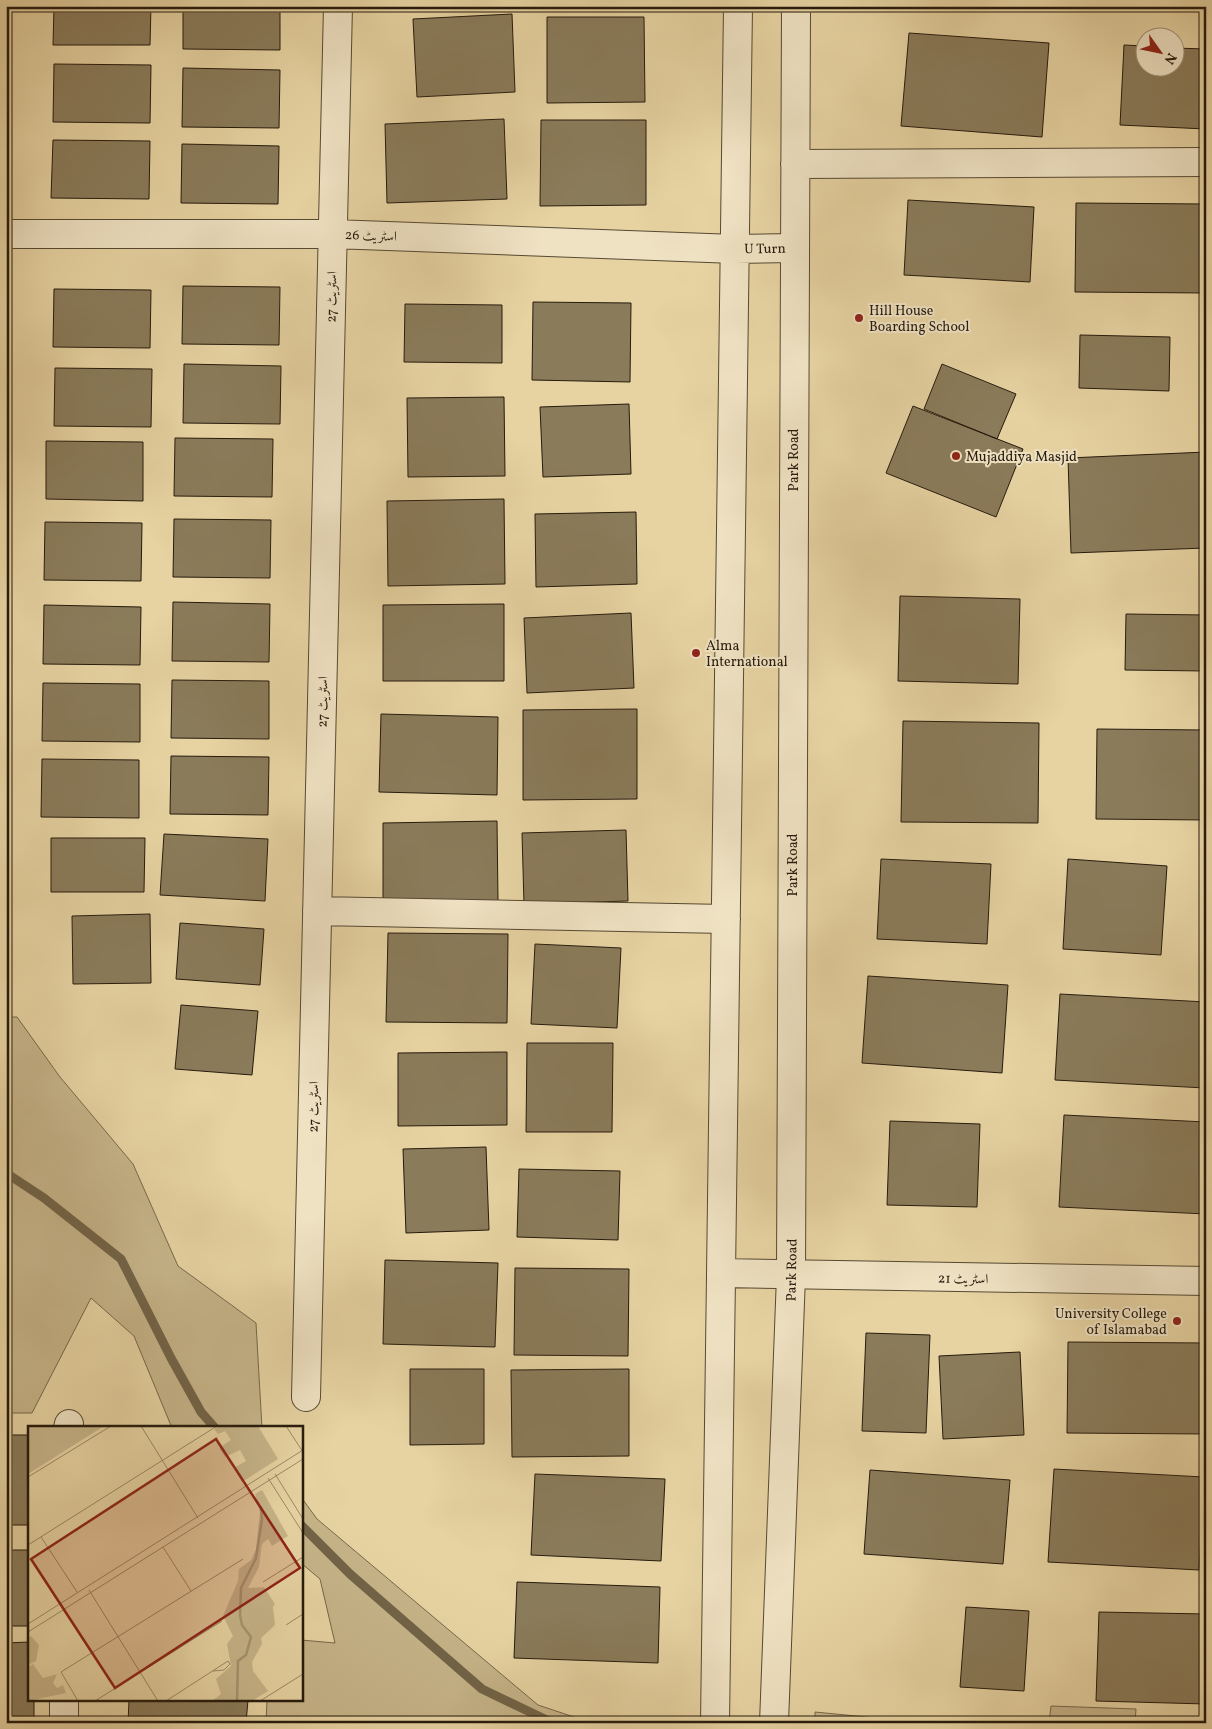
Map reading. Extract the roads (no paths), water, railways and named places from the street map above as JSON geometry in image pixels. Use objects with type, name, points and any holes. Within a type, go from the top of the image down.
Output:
[{"type":"street","name":"اسٹریٹ 27","points":[[306,1398],[338,6]]},
{"type":"street","points":[[715,1723],[738,6]]},
{"type":"street","name":"Park Road","points":[[774,1723],[791,1276],[796,6]]},
{"type":"street","points":[[795,164],[1206,162]]},
{"type":"street","name":"اسٹریٹ 26","points":[[6,234],[333,234],[736,249]]},
{"type":"street","name":"U Turn","points":[[736,249],[794,248]]},
{"type":"street","points":[[317,911],[726,919]]},
{"type":"street","name":"اسٹریٹ 21","points":[[721,1273],[791,1276],[1206,1282]]},
{"type":"street","points":[[64,1702],[64,1723]]},
{"type":"waterway","points":[[6,1173],[44,1198],[121,1259],[171,1358],[201,1412],[213,1426]]},
{"type":"waterway","points":[[302,1526],[350,1574],[482,1689],[553,1723]]},
{"type":"place","name":"Hill House Boarding School","points":[[859,318]]},
{"type":"place","name":"Mujaddiya Masjid","points":[[956,456]]},
{"type":"place","name":"Alma International","points":[[696,653]]},
{"type":"place","name":"University College of Islamabad","points":[[1177,1321]]}]
